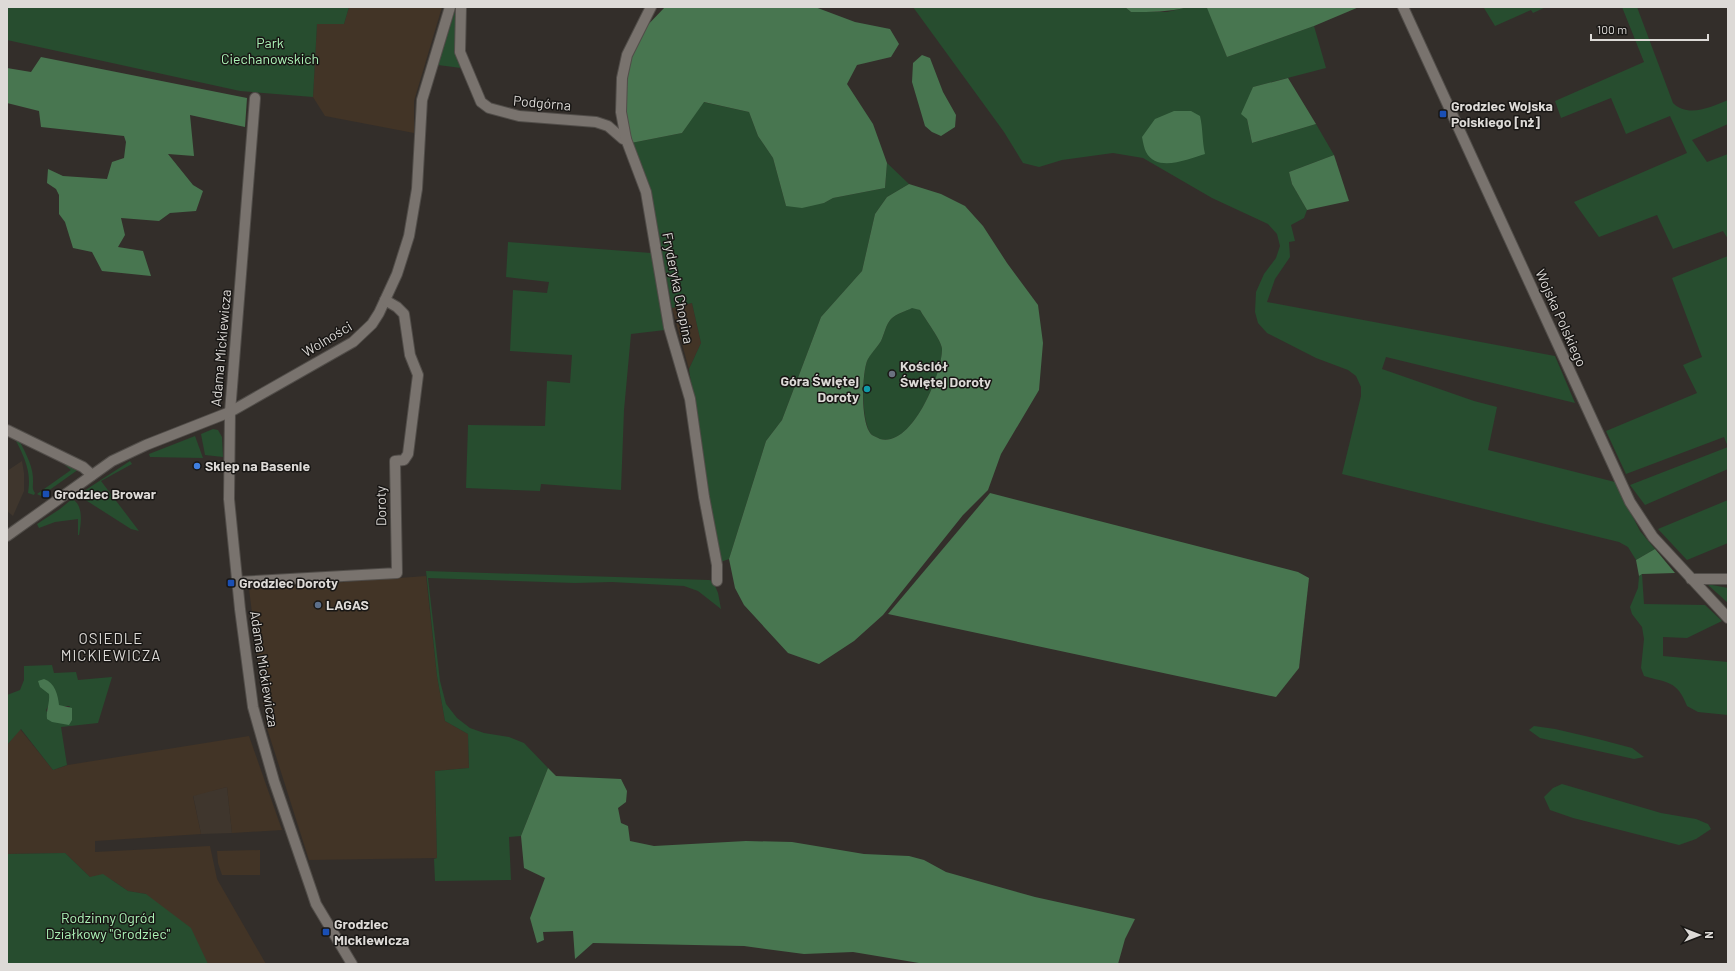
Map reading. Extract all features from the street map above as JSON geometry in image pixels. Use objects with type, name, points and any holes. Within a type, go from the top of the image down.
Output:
[{"type":"street","name":"Wolności","points":[[7,536],[112,461],[146,445],[230,412],[353,342],[372,324],[385,300],[398,270],[414,211],[422,100],[450,7]]},
{"type":"street","name":"Podgórna","points":[[461,7],[460,52],[480,102],[489,108],[519,116],[596,122],[608,126],[626,139]]},
{"type":"street","name":"Fryderyka Chopina","points":[[651,7],[627,55],[622,78],[621,112],[626,139],[646,192],[669,327],[690,399],[704,497],[717,565],[717,581]]},
{"type":"street","name":"Wojska Polskiego","points":[[1403,7],[1630,502],[1653,537],[1728,618]]},
{"type":"street","name":"Adama Mickiewicza","points":[[255,98],[230,412],[229,499],[237,582],[253,707],[268,762],[316,904],[352,964]]},
{"type":"street","name":"Doroty","points":[[237,582],[396,573],[395,461],[404,460],[408,454],[418,375],[410,355],[404,314],[398,307],[385,300]]},
{"type":"street","points":[[7,430],[83,467],[92,475]]},
{"type":"street","points":[[1691,579],[1728,579]]},
{"type":"shaded area","points":[[349,7],[442,7],[414,101],[414,133],[325,116],[313,97],[317,23],[344,24]]},
{"type":"shaded area","points":[[692,303],[701,343],[689,369],[672,308]]},
{"type":"shaded area","points":[[22,461],[24,491],[13,516],[7,511],[7,471]]},
{"type":"shaded area","points":[[426,576],[437,676],[445,721],[468,734],[469,768],[435,771],[437,858],[309,860],[266,725],[249,589]]},
{"type":"shaded area","points":[[20,729],[53,770],[68,765],[249,736],[282,830],[232,833],[227,787],[193,796],[201,834],[95,841],[95,852],[210,846],[217,879],[266,964],[207,964],[146,894],[128,891],[112,880],[90,877],[65,853],[7,854],[7,745]]},
{"type":"shaded area","points":[[227,787],[232,833],[201,834],[193,795]]},
{"type":"shaded area","points":[[260,850],[260,875],[222,875],[218,863],[217,851]]},
{"type":"green space","name":"Park Ciechanowskich","points":[[7,7],[349,7],[344,24],[317,24],[313,97],[240,91],[7,40]]},
{"type":"green space","points":[[665,7],[815,7],[855,22],[890,29],[899,44],[891,57],[857,65],[847,84],[873,124],[887,163],[885,188],[833,198],[824,203],[802,208],[786,206],[773,158],[758,136],[749,112],[704,102],[682,133],[631,143],[626,127],[624,72],[640,33]]},
{"type":"green space","points":[[913,7],[1125,7],[1131,12],[1167,12],[1188,7],[1207,7],[1227,57],[1314,26],[1326,68],[1253,87],[1247,119],[1252,143],[1316,124],[1334,155],[1289,172],[1292,184],[1307,210],[1304,218],[1291,225],[1295,241],[1289,242],[1290,257],[1275,279],[1267,302],[1555,356],[1575,403],[1386,357],[1382,369],[1474,401],[1497,407],[1488,450],[1615,482],[1640,531],[1655,549],[1636,560],[1628,547],[1619,542],[1342,474],[1361,396],[1361,387],[1356,376],[1348,370],[1316,358],[1267,333],[1258,323],[1255,312],[1256,292],[1264,274],[1276,258],[1280,246],[1277,234],[1268,224],[1212,198],[1143,158],[1113,153],[1062,160],[1039,167],[1023,163],[1004,132]]},
{"type":"green space","points":[[1125,7],[1188,7],[1167,11],[1131,12]]},
{"type":"green space","points":[[1359,7],[1314,26],[1227,57],[1207,8]]},
{"type":"green space","points":[[1546,7],[1533,13],[1531,10],[1495,26],[1484,8]]},
{"type":"green space","points":[[1622,7],[1637,7],[1673,103],[1686,110],[1700,110],[1728,100],[1728,124],[1692,140],[1707,162],[1728,154],[1728,239],[1723,231],[1673,249],[1657,215],[1599,237],[1574,202],[1687,153],[1670,116],[1626,134],[1611,98],[1561,118],[1555,101],[1644,62]]},
{"type":"green space","points":[[456,8],[457,9],[461,68],[438,65]]},
{"type":"green space","points":[[922,55],[930,58],[943,92],[956,115],[955,127],[941,136],[932,132],[925,126],[912,82],[913,63]]},
{"type":"green space","points":[[41,57],[247,98],[245,127],[190,115],[194,156],[168,154],[193,185],[203,191],[196,211],[170,213],[159,221],[121,218],[125,235],[118,247],[143,251],[151,276],[102,271],[92,252],[73,248],[65,222],[59,214],[59,195],[56,189],[47,183],[48,169],[63,176],[107,179],[112,162],[124,158],[126,142],[124,136],[41,127],[39,111],[7,103],[7,68],[31,72]]},
{"type":"green space","points":[[1288,78],[1316,124],[1252,143],[1247,119],[1241,114],[1253,87]]},
{"type":"green space","points":[[703,102],[749,112],[758,136],[773,158],[786,206],[824,203],[833,198],[885,188],[887,163],[909,184],[887,197],[875,214],[862,271],[821,317],[782,420],[766,441],[729,559],[718,563],[689,369],[701,343],[692,303],[672,308],[653,204],[631,143],[682,133]]},
{"type":"green space","points":[[1174,111],[1191,111],[1200,116],[1205,154],[1173,163],[1157,162],[1146,152],[1142,137],[1155,119]]},
{"type":"green space","points":[[1334,155],[1349,201],[1307,210],[1292,184],[1289,172]]},
{"type":"green space","points":[[909,184],[941,194],[965,206],[983,226],[1007,263],[1038,305],[1043,343],[1039,390],[1001,454],[988,490],[963,515],[883,615],[854,641],[819,664],[788,653],[744,605],[735,588],[729,559],[766,441],[782,420],[821,317],[862,271],[875,214],[887,197]],"holes":[[[912,308],[920,310],[941,345],[941,360],[937,375],[931,391],[914,421],[903,432],[892,439],[880,439],[872,435],[865,421],[863,388],[867,361],[881,341],[886,327],[893,317]]]},
{"type":"green space","points":[[508,242],[651,253],[665,330],[631,334],[624,410],[621,490],[541,484],[540,491],[466,488],[468,425],[545,426],[547,381],[570,383],[572,355],[510,351],[513,290],[547,293],[549,282],[506,277]]},
{"type":"green space","points":[[1728,256],[1728,447],[1724,437],[1626,474],[1606,431],[1697,393],[1683,365],[1702,357],[1672,278]]},
{"type":"green space","points":[[913,307],[920,310],[939,341],[942,349],[941,360],[931,391],[914,421],[903,432],[892,439],[880,439],[872,435],[868,429],[866,421],[863,388],[865,368],[870,355],[881,341],[889,321],[898,314]]},
{"type":"green space","points":[[213,429],[218,430],[222,437],[223,457],[205,455],[201,434]]},
{"type":"green space","points":[[195,436],[203,458],[150,457],[149,454]]},
{"type":"green space","points":[[14,437],[52,456],[20,442],[31,466],[33,489],[35,493],[34,495],[28,493],[28,471],[24,458]]},
{"type":"green space","points":[[1728,447],[1728,469],[1645,505],[1630,485]]},
{"type":"green space","points":[[130,461],[132,464],[101,481],[139,531],[131,529],[80,495]]},
{"type":"green space","points":[[68,463],[79,469],[41,496],[37,494],[71,470],[65,465]]},
{"type":"green space","points":[[990,493],[1298,572],[1309,578],[1299,668],[1276,697],[888,614]]},
{"type":"green space","points":[[72,499],[76,502],[81,515],[79,535],[78,519],[55,522],[39,528],[37,524]]},
{"type":"green space","points":[[1728,500],[1728,543],[1687,560],[1658,529]]},
{"type":"green space","points":[[1655,549],[1675,573],[1642,574],[1639,576],[1636,560]]},
{"type":"green space","points":[[426,571],[709,580],[713,581],[718,593],[721,609],[698,591],[684,586],[612,582],[575,583],[428,578],[440,681],[446,704],[457,718],[470,728],[484,733],[509,737],[524,743],[548,768],[521,836],[509,837],[511,880],[435,881],[434,859],[437,858],[435,771],[469,768],[468,734],[445,721],[437,676]]},
{"type":"green space","points":[[1642,574],[1644,604],[1705,605],[1722,621],[1687,638],[1663,637],[1663,656],[1728,662],[1728,715],[1698,712],[1687,706],[1679,691],[1675,687],[1665,682],[1644,676],[1641,668],[1644,639],[1642,627],[1632,614],[1630,607],[1638,588],[1639,576]]},
{"type":"green space","points":[[1707,584],[1728,588],[1728,603]]},
{"type":"green space","points":[[52,665],[54,673],[76,672],[78,680],[112,677],[98,723],[61,727],[67,765],[53,770],[21,729],[7,745],[7,695],[20,690],[24,680],[24,666]],"holes":[[[49,694],[59,706],[70,706],[61,722],[52,722],[46,710],[50,703]]]},
{"type":"green space","points":[[44,679],[53,686],[57,693],[59,705],[72,708],[72,720],[69,725],[52,722],[47,719],[49,694],[40,687],[38,681]]},
{"type":"green space","points":[[1534,726],[1555,729],[1632,748],[1644,757],[1634,759],[1540,738],[1529,730]]},
{"type":"green space","points":[[548,768],[556,776],[621,779],[627,791],[626,802],[618,808],[621,823],[628,826],[630,841],[654,846],[746,841],[792,842],[864,854],[909,856],[924,860],[946,872],[1035,897],[1135,919],[1125,939],[1118,964],[919,963],[853,952],[804,954],[744,946],[593,943],[575,959],[573,931],[543,932],[544,940],[537,943],[530,918],[545,878],[524,868],[521,836]]},
{"type":"green space","points":[[1562,784],[1661,813],[1696,819],[1708,824],[1711,829],[1696,839],[1679,845],[1573,818],[1550,810],[1544,797],[1553,788]]},
{"type":"green space","name":"Rodzinny Ogród Działkowy \"Grodziec\"","points":[[65,853],[90,877],[103,874],[128,891],[146,894],[191,928],[208,964],[7,964],[7,854]]},
{"type":"place","name":"Grodziec Wojska Polskiego [nż]","points":[[1443,114]]},
{"type":"place","name":"Kościół Świętej Doroty","points":[[892,374]]},
{"type":"place","name":"Góra Świętej Doroty","points":[[867,389]]},
{"type":"place","name":"Sklep na Basenie","points":[[197,466]]},
{"type":"place","name":"Grodziec Browar","points":[[46,494]]},
{"type":"place","name":"Grodziec Doroty","points":[[231,583]]},
{"type":"place","name":"LAGAS","points":[[318,605]]},
{"type":"place","name":"Grodziec Mickiewicza","points":[[326,932]]},
{"type":"district","name":"OSIEDLE MICKIEWICZA","points":[[111,648]]}]
